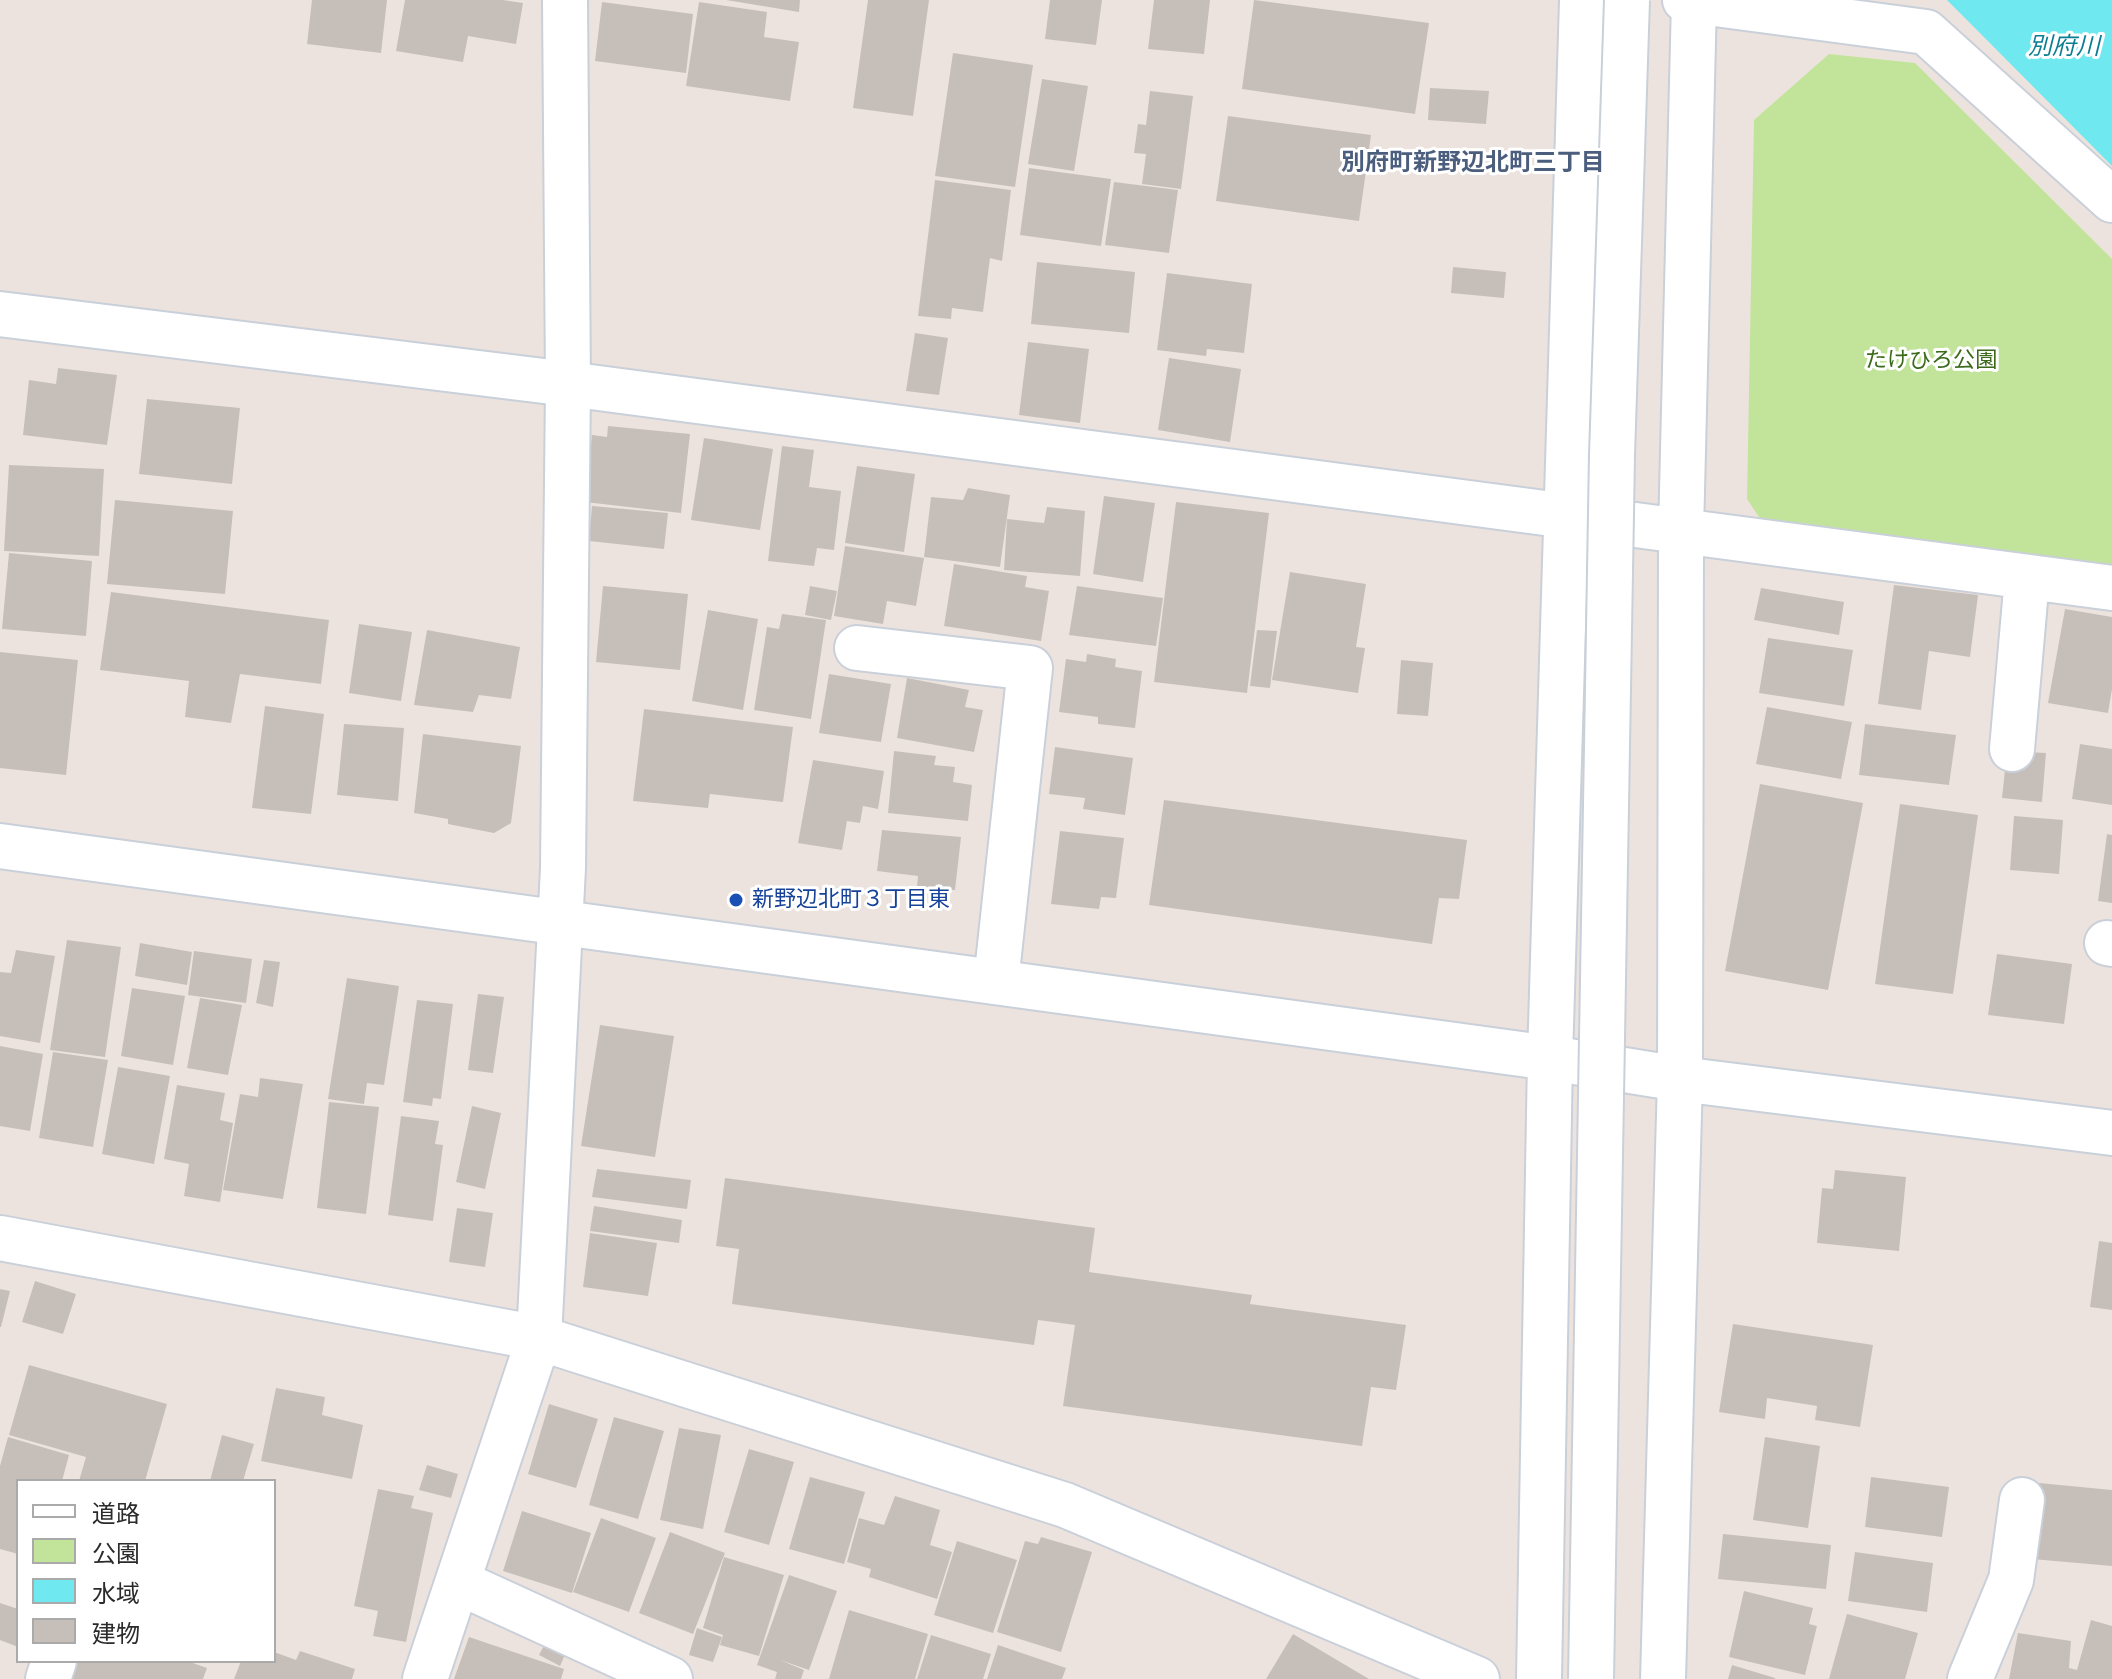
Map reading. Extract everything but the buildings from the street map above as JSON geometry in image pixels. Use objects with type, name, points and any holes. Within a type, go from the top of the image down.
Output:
[{"type":"street","points":[[425,1679],[539,1338],[562,922],[568,384],[565,0]]},
{"type":"street","points":[[1539,1679],[1550,1058],[1582,0]]},
{"type":"street","points":[[1591,1679],[1612,455],[1627,0]]},
{"type":"street","points":[[1663,1679],[1680,1079],[1681,532],[1689,1],[1926,32],[2112,200]]},
{"type":"street","points":[[0,314],[568,384],[2112,588]]},
{"type":"street","points":[[2012,749],[2027,578]]},
{"type":"street","points":[[857,648],[1030,668],[996,982]]},
{"type":"street","points":[[0,846],[1550,1058],[1680,1079],[2112,1133]]},
{"type":"street","points":[[0,1238],[539,1338],[1065,1505],[1477,1679]]},
{"type":"street","points":[[1970,1679],[2011,1580],[2022,1500]]},
{"type":"street","points":[[458,1582],[670,1679]]},
{"type":"green space","name":"たけひろ公園","points":[[1829,54],[1915,63],[2112,259],[2112,569],[1763,523],[1747,499],[1754,120]]},
{"type":"water","name":"別府川","points":[[1947,0],[2112,0],[2112,166],[1958,11]]},
{"type":"place","name":"新野辺北町３丁目東","points":[[736,900]]},
{"type":"district","name":"別府町新野辺北町三丁目","points":[[1473,164]]}]
